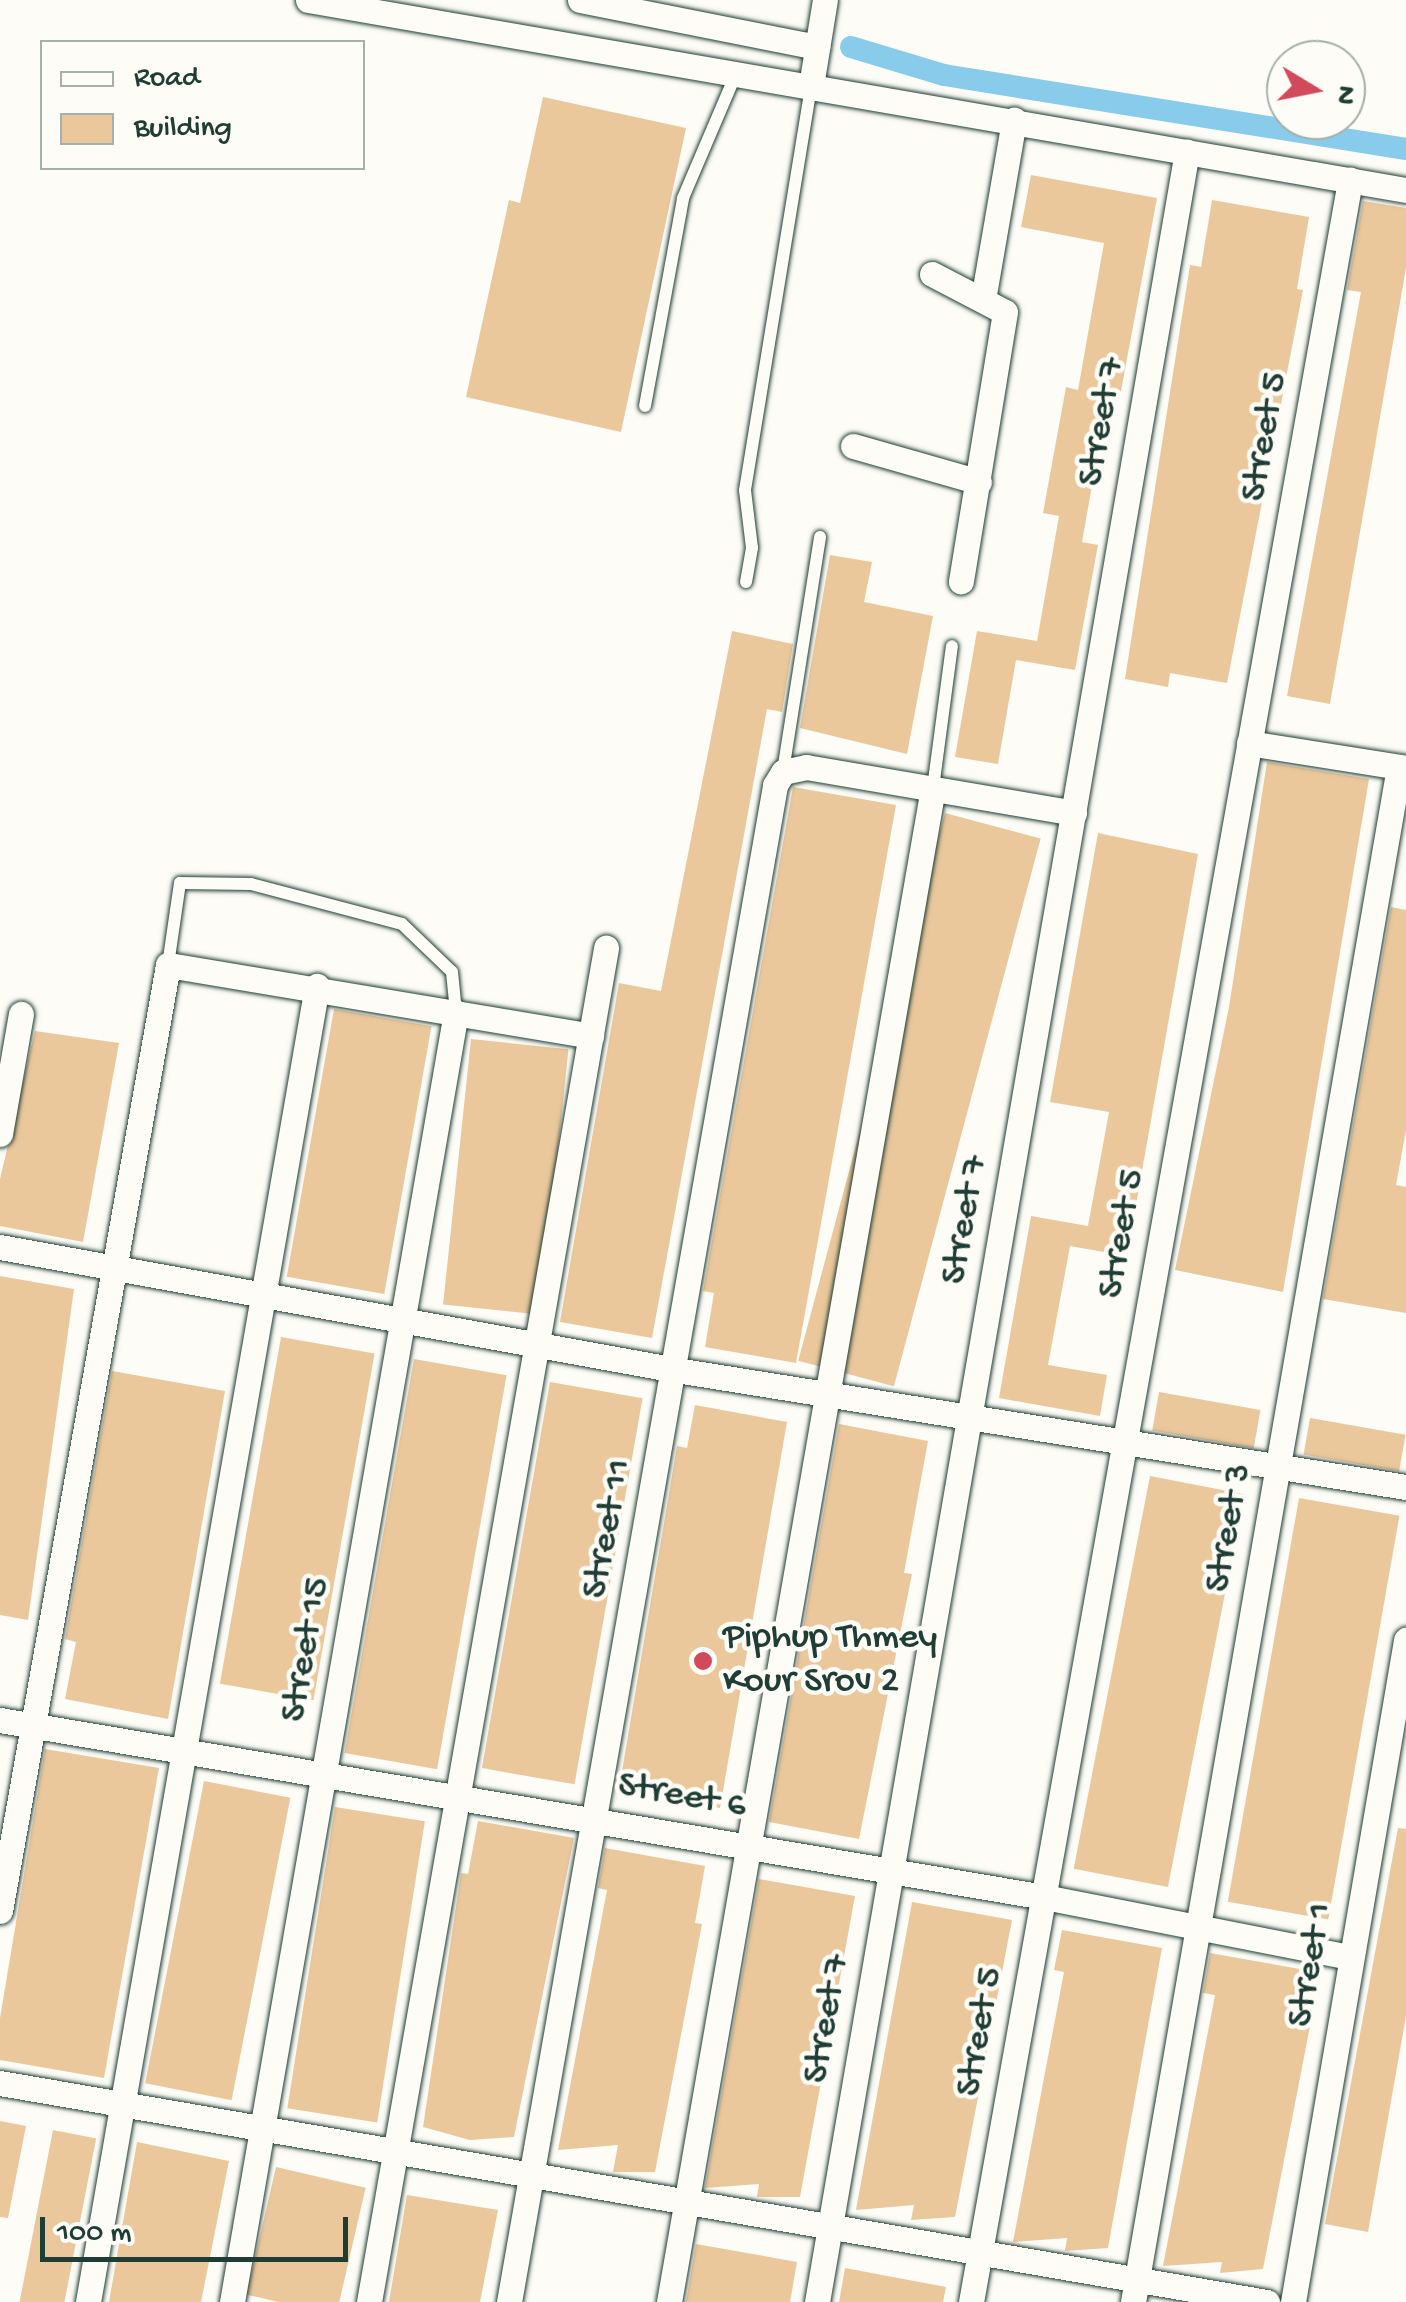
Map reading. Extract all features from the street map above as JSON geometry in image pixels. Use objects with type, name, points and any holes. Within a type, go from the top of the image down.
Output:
[{"type":"street","points":[[308,0],[1406,190]]},
{"type":"street","points":[[580,0],[645,5],[817,47]]},
{"type":"street","points":[[811,86],[825,0]]},
{"type":"street","points":[[636,56],[645,5]]},
{"type":"street","points":[[984,294],[1014,120]]},
{"type":"street","name":"Street 7","points":[[818,2302],[1188,152]]},
{"type":"street","name":"Street 5","points":[[971,2302],[1350,180]]},
{"type":"street","points":[[932,274],[1001,304],[1006,323],[961,581]]},
{"type":"street","points":[[853,446],[979,482]]},
{"type":"street","points":[[1250,743],[1402,767]]},
{"type":"street","name":"Street 3","points":[[1135,2290],[1402,767]]},
{"type":"street","points":[[783,772],[806,768],[1074,813]]},
{"type":"street","name":"Street 11","points":[[510,2302],[783,772]]},
{"type":"street","points":[[668,2302],[744,1846],[830,1394],[933,788]]},
{"type":"street","points":[[369,2302],[606,948]]},
{"type":"street","points":[[0,1911],[168,965],[318,986],[591,1036]]},
{"type":"street","points":[[88,2302],[318,986]]},
{"type":"street","name":"Street 15","points":[[232,2302],[456,1012]]},
{"type":"street","points":[[0,1134],[21,1014]]},
{"type":"street","points":[[0,1246],[676,1370],[1406,1487]]},
{"type":"street","name":"Street 1","points":[[1294,2302],[1406,1640]]},
{"type":"street","name":"Street 6","points":[[0,1720],[324,1770],[1199,1925],[1350,1957]]},
{"type":"street","points":[[0,2083],[396,2154],[980,2250],[1135,2290],[1267,2302]]},
{"type":"lane","points":[[645,406],[684,198],[736,74]]},
{"type":"lane","points":[[746,582],[752,548],[745,490],[811,86]]},
{"type":"lane","points":[[783,772],[820,537]]},
{"type":"lane","points":[[933,788],[952,646]]},
{"type":"lane","points":[[168,965],[180,883],[250,884],[402,924],[452,972],[456,1012]]},
{"type":"building","points":[[543,97],[686,128],[621,432],[466,397],[509,200],[520,203]]},
{"type":"building","points":[[1031,175],[1157,198],[1121,391],[1109,389],[1082,542],[1098,545],[1075,670],[1016,660],[998,764],[955,757],[977,631],[1037,641],[1059,516],[1043,513],[1066,387],[1078,390],[1104,243],[1021,227]]},
{"type":"building","points":[[1212,200],[1309,217],[1297,289],[1303,290],[1227,683],[1170,673],[1168,687],[1125,679],[1190,265],[1201,267]]},
{"type":"building","points":[[1363,201],[1406,208],[1406,268],[1330,704],[1287,696],[1361,292],[1347,290]]},
{"type":"building","points":[[830,555],[872,562],[864,602],[933,616],[907,754],[800,728]]},
{"type":"building","points":[[732,631],[793,644],[782,712],[767,709],[652,1338],[560,1322],[619,983],[661,991]]},
{"type":"building","points":[[1267,762],[1369,779],[1283,1292],[1175,1270],[1229,1007]]},
{"type":"building","points":[[793,787],[896,805],[796,1363],[705,1347],[714,1293],[703,1291]]},
{"type":"building","points":[[945,813],[1041,839],[894,1386],[798,1361]]},
{"type":"building","points":[[1098,833],[1198,854],[1127,1256],[1070,1246],[1048,1365],[1107,1375],[1100,1416],[999,1398],[1031,1216],[1088,1226],[1109,1112],[1050,1102]]},
{"type":"building","points":[[1391,907],[1406,910],[1406,1130],[1396,1185],[1406,1187],[1406,1313],[1323,1299]]},
{"type":"building","points":[[334,1009],[431,1026],[384,1294],[287,1277]]},
{"type":"building","points":[[35,1031],[119,1043],[83,1242],[0,1226],[0,1179]]},
{"type":"building","points":[[471,1039],[568,1049],[541,1315],[443,1305]]},
{"type":"building","points":[[0,1276],[74,1289],[28,1620],[0,1615]]},
{"type":"building","points":[[281,1337],[375,1353],[313,1700],[220,1684]]},
{"type":"building","points":[[414,1359],[507,1375],[437,1769],[345,1753]]},
{"type":"building","points":[[112,1371],[225,1391],[168,1719],[65,1699],[76,1642],[65,1639]]},
{"type":"building","points":[[550,1382],[643,1398],[575,1784],[482,1768]]},
{"type":"building","points":[[1159,1392],[1260,1410],[1254,1448],[1152,1430]]},
{"type":"building","points":[[695,1405],[787,1422],[720,1808],[619,1789],[677,1446],[687,1448]]},
{"type":"building","points":[[1310,1418],[1406,1435],[1399,1471],[1304,1454]]},
{"type":"building","points":[[839,1424],[928,1441],[904,1573],[912,1574],[859,1839],[769,1822]]},
{"type":"building","points":[[1150,1476],[1244,1494],[1168,1887],[1074,1869]]},
{"type":"building","points":[[1299,1498],[1399,1516],[1328,1919],[1228,1902]]},
{"type":"building","points":[[45,1749],[159,1768],[104,2078],[0,2060],[0,2018]]},
{"type":"building","points":[[204,1781],[290,1798],[232,2100],[145,2083]]},
{"type":"building","points":[[335,1807],[425,1821],[377,2122],[287,2108]]},
{"type":"building","points":[[478,1821],[574,1838],[514,2137],[470,2140],[423,2127],[461,1873],[468,1874]]},
{"type":"building","points":[[1398,1828],[1406,1829],[1406,2016],[1368,2232],[1325,2224]]},
{"type":"building","points":[[605,1848],[705,1866],[695,1923],[702,1924],[655,2172],[613,2172],[618,2145],[558,2150],[607,1890],[598,1888]]},
{"type":"building","points":[[759,1879],[855,1896],[800,2197],[757,2197],[759,2184],[705,2188]]},
{"type":"building","points":[[912,1902],[1012,1920],[955,2217],[911,2220],[914,2205],[856,2210]]},
{"type":"building","points":[[1062,1930],[1162,1948],[1108,2248],[1065,2251],[1067,2238],[1013,2242],[1064,1972],[1054,1970]]},
{"type":"building","points":[[1210,1953],[1311,1971],[1302,2020],[1311,2021],[1263,2269],[1220,2273],[1222,2262],[1163,2266],[1215,1995],[1203,1993]]},
{"type":"building","points":[[0,2121],[26,2126],[8,2218],[0,2217]]},
{"type":"building","points":[[53,2130],[96,2138],[64,2302],[20,2302]]},
{"type":"building","points":[[137,2142],[229,2161],[201,2302],[109,2302]]},
{"type":"building","points":[[276,2167],[366,2188],[339,2302],[278,2302],[247,2295]]},
{"type":"building","points":[[407,2195],[498,2210],[480,2302],[389,2302]]},
{"type":"building","points":[[696,2244],[797,2262],[790,2302],[686,2302]]},
{"type":"building","points":[[845,2268],[946,2287],[943,2302],[839,2302]]},
{"type":"waterway","points":[[851,47],[944,75],[1406,149]]},
{"type":"place","name":"Piphup Thmey Kour Srov 2","points":[[703,1661]]}]
